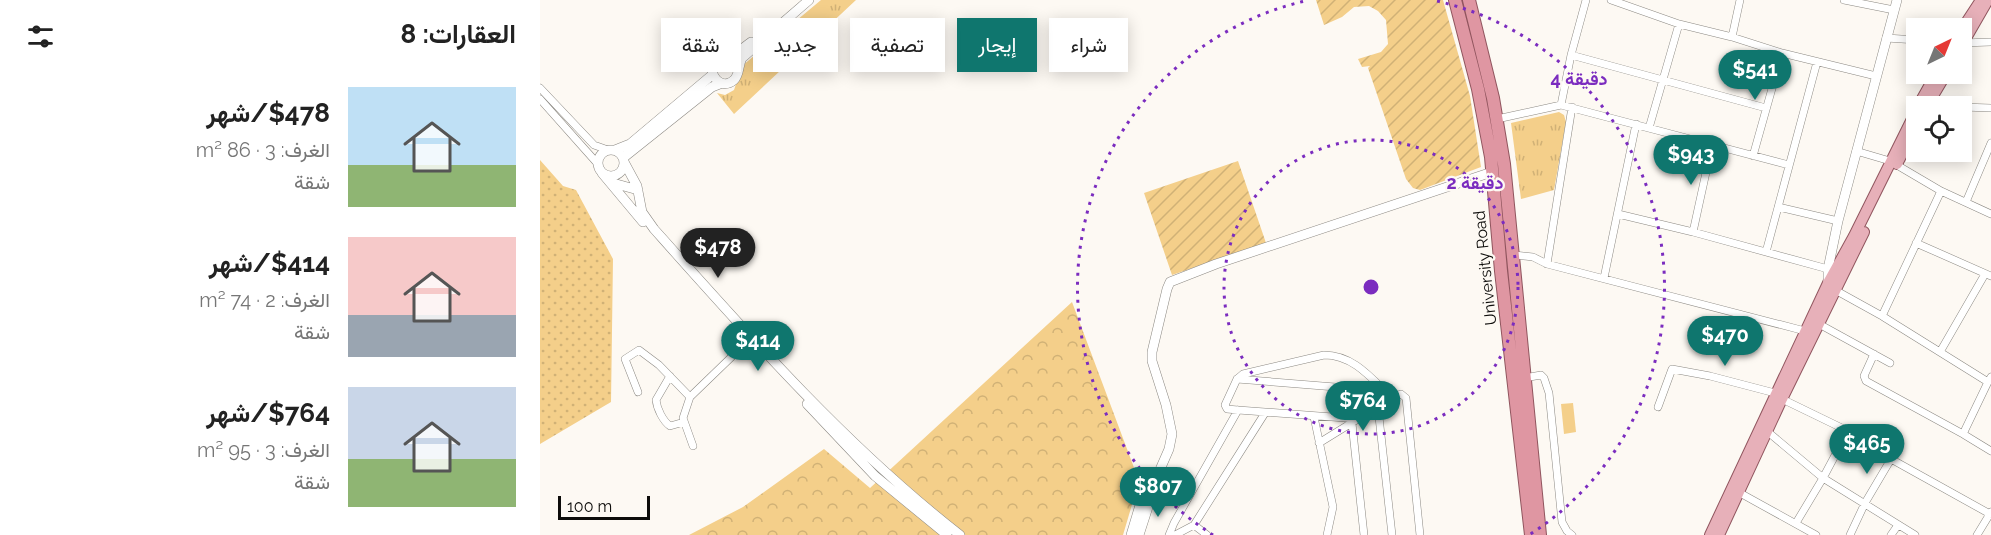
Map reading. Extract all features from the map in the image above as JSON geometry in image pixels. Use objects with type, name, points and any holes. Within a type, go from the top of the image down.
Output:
[{"type":"highway","name":"University Road","points":[[1455,0],[1478,89],[1492,172],[1531,535]]},
{"type":"highway","name":"University Road","points":[[1468,0],[1497,119],[1504,164],[1540,535]]},
{"type":"main road","points":[[1969,18],[1981,0]]},
{"type":"main road","points":[[1972,28],[1988,0]]},
{"type":"main road","points":[[1720,535],[1768,432],[1779,396],[1805,331],[1832,286],[1906,138]]},
{"type":"main road","points":[[1900,150],[1906,141]]},
{"type":"main road","points":[[1710,535],[1779,396],[1819,324],[1832,286]]},
{"type":"street","points":[[741,49],[801,0]]},
{"type":"street","points":[[741,61],[809,0]]},
{"type":"street","points":[[1562,105],[1571,55],[1586,0]]},
{"type":"street","points":[[1611,0],[1678,24],[1876,76]]},
{"type":"street","points":[[1732,37],[1740,0]]},
{"type":"street","points":[[1844,0],[1896,5],[1838,221],[1828,269],[1832,286],[1989,380],[1963,434]]},
{"type":"street","points":[[1649,128],[1678,24]]},
{"type":"street","points":[[1886,38],[1906,39]]},
{"type":"street","points":[[1972,43],[1991,42]]},
{"type":"street","points":[[1753,156],[1782,53]]},
{"type":"street","points":[[1571,55],[1766,108]]},
{"type":"street","points":[[1766,252],[1817,62]]},
{"type":"street","points":[[712,72],[714,79],[722,83]]},
{"type":"street","points":[[602,173],[610,176],[617,175],[622,169],[624,160],[712,87],[734,80],[737,72]]},
{"type":"street","points":[[597,163],[599,157],[611,150],[630,144],[712,75]]},
{"type":"street","points":[[540,87],[594,145],[611,150],[624,160],[635,180],[642,212],[654,229],[755,342],[878,473],[960,535]]},
{"type":"street","points":[[540,99],[597,163],[602,173],[663,246],[748,341],[878,473],[947,535]]},
{"type":"street","points":[[1497,119],[1562,105],[1572,106],[1789,165]]},
{"type":"street","points":[[1547,264],[1572,106]]},
{"type":"street","points":[[1972,107],[1991,108]]},
{"type":"street","points":[[1604,278],[1636,124]]},
{"type":"street","points":[[1965,202],[1991,143]]},
{"type":"street","points":[[1693,232],[1712,145]]},
{"type":"street","points":[[1856,151],[1894,163],[1941,191],[1991,214]]},
{"type":"street","points":[[1131,535],[1140,505],[1148,497],[1169,449],[1172,434],[1168,412],[1152,361],[1152,352],[1170,282],[1434,189],[1444,188],[1492,172]]},
{"type":"street","points":[[611,182],[638,190]]},
{"type":"street","points":[[1882,316],[1941,191]]},
{"type":"street","points":[[1778,207],[1838,221]]},
{"type":"street","points":[[1618,214],[1828,269]]},
{"type":"street","points":[[1916,243],[1988,275],[1940,352]]},
{"type":"street","points":[[1514,255],[1533,257],[1547,264],[1805,331]]},
{"type":"street","points":[[1819,324],[1890,363]]},
{"type":"street","points":[[693,446],[683,418],[690,397],[748,341]]},
{"type":"street","points":[[638,392],[625,359],[641,350],[690,397]]},
{"type":"street","points":[[1874,354],[1864,376],[1866,381],[1991,451]]},
{"type":"street","points":[[1356,421],[1227,409],[1225,405],[1237,379],[1243,374],[1324,355],[1333,355],[1355,363],[1392,398]]},
{"type":"street","points":[[1658,407],[1672,369],[1710,376],[1779,396],[1848,431],[1891,459],[1990,513],[1977,535]]},
{"type":"street","points":[[1524,378],[1541,375],[1549,393],[1562,522],[1572,535]]},
{"type":"street","points":[[670,376],[656,400],[656,405],[670,426],[684,422]]},
{"type":"street","points":[[1237,379],[1385,392]]},
{"type":"street","points":[[1319,443],[1392,398],[1401,394],[1406,398],[1420,535]]},
{"type":"street","points":[[1378,408],[1392,535]]},
{"type":"street","points":[[1169,535],[1238,410]]},
{"type":"street","points":[[1175,535],[1194,525],[1265,413]]},
{"type":"street","points":[[1314,417],[1333,507],[1327,535]]},
{"type":"street","points":[[1356,421],[1364,535]]},
{"type":"street","points":[[1796,523],[1848,431]]},
{"type":"street","points":[[1768,432],[1823,478],[1915,535]]},
{"type":"street","points":[[1850,535],[1865,503],[1891,459]]},
{"type":"street","points":[[1740,493],[1816,535]]},
{"type":"street","points":[[1139,535],[1148,507],[1148,497]]},
{"type":"street","points":[[1194,525],[1207,535]]},
{"type":"street","points":[[1892,535],[1898,525]]},
{"type":"green space","points":[[821,0],[856,0],[837,18],[799,18]]},
{"type":"green space","points":[[1316,0],[1443,0],[1470,96],[1481,167],[1420,190],[1413,188],[1406,179],[1368,68],[1370,66],[1362,67],[1358,59],[1381,52],[1388,44],[1386,20],[1378,11],[1369,6],[1354,7],[1342,17],[1324,25]]},
{"type":"green space","points":[[753,57],[753,72],[779,72],[734,114],[717,93],[725,95],[734,90],[742,66]]},
{"type":"green space","points":[[1559,112],[1564,115],[1566,122],[1554,190],[1521,199],[1511,123]]},
{"type":"green space","points":[[540,160],[563,186],[576,190],[613,259],[611,402],[540,444]]},
{"type":"green space","points":[[1238,161],[1266,243],[1172,275],[1144,193]]},
{"type":"green space","points":[[1072,302],[1139,481],[1123,535],[689,535],[743,507],[824,449],[870,488]]},
{"type":"green space","points":[[1573,403],[1576,432],[1564,434],[1561,404]]}]
